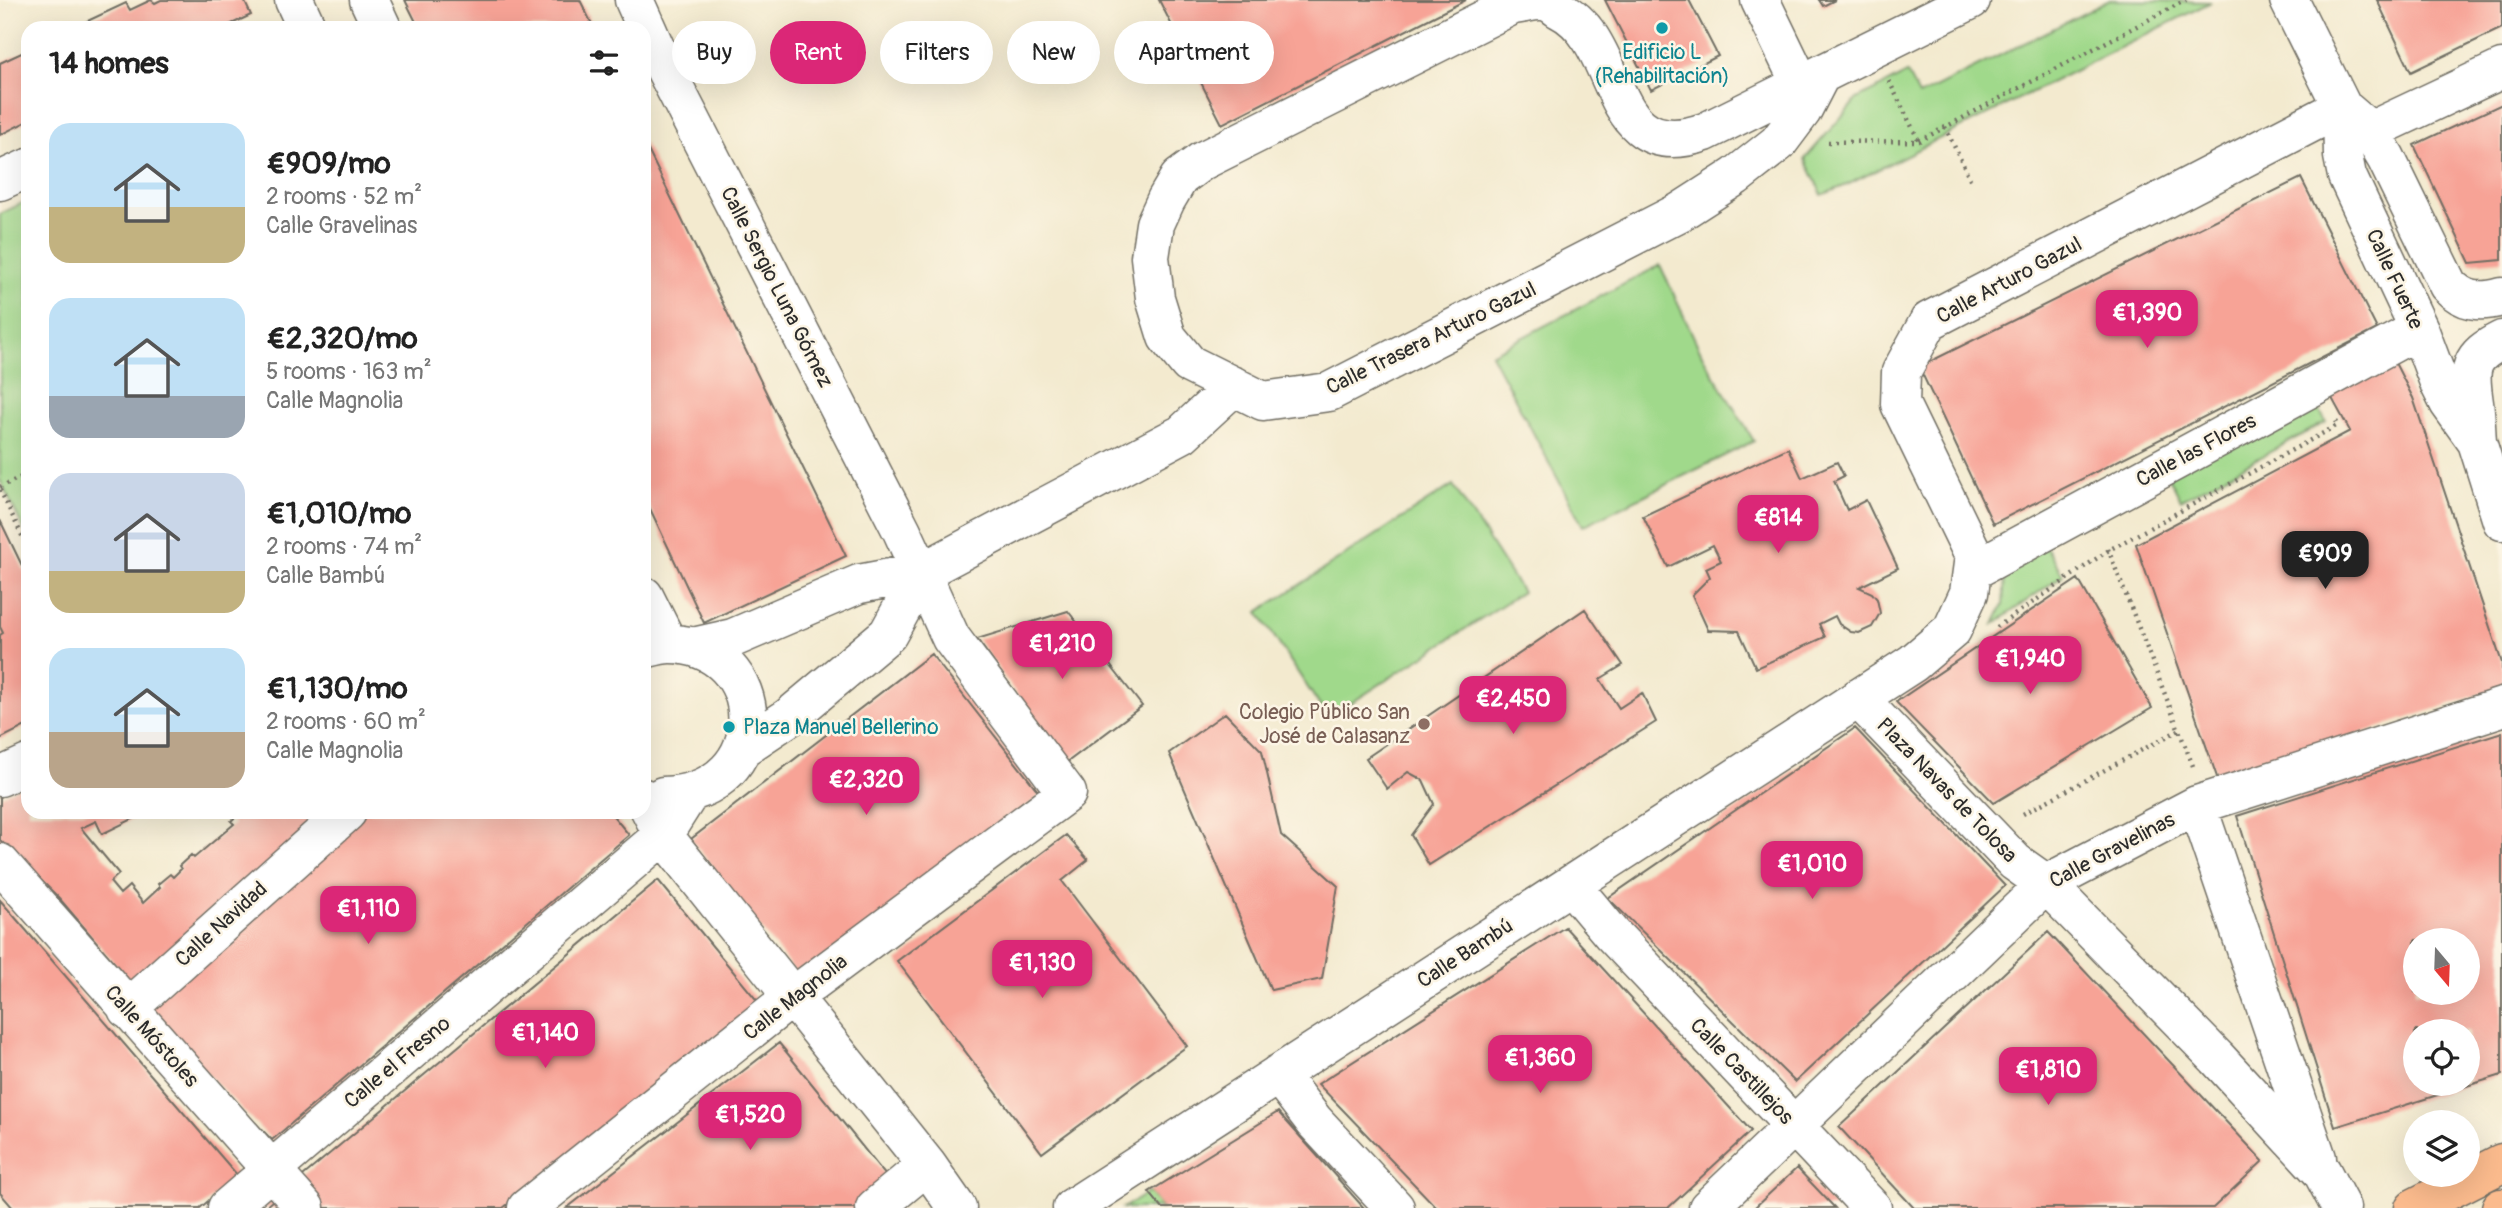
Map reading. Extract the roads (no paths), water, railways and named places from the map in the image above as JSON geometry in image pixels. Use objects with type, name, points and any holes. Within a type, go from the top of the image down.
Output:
[{"type":"highway","points":[[2414,1208],[2502,1163]]},
{"type":"street","points":[[294,0],[304,21]]},
{"type":"street","points":[[369,0],[379,21]]},
{"type":"street","name":"Calle Sergio Luna Gómez","points":[[634,0],[640,21]]},
{"type":"street","points":[[1760,0],[1810,81]]},
{"type":"street","name":"Calle Trasera Arturo Gazul","points":[[1810,81],[1802,111],[1778,143],[1736,176],[1680,212],[1329,392],[1263,401],[1189,364],[1167,337],[1155,298],[1150,257],[1156,224],[1179,178],[1202,161],[1513,5],[1544,1],[1569,14],[1589,34],[1632,120],[1647,132],[1665,139],[1685,138],[1705,132],[1971,0]]},
{"type":"street","name":"Calle Fuerte","points":[[2289,0],[2356,119],[2386,158],[2448,285],[2458,296],[2470,301],[2502,297]]},
{"type":"street","name":"Calle Sergio Luna Gómez","points":[[653,67],[922,572],[951,638],[1067,793]]},
{"type":"street","name":"Calle Arturo Gazul","points":[[1858,698],[1913,663],[1952,630],[1969,593],[1974,556],[1900,404],[1901,372],[1929,321],[2356,119],[2502,69]]},
{"type":"street","name":"Calle Fuerte","points":[[2356,119],[2343,156],[2347,176],[2419,328],[2449,403],[2477,442]]},
{"type":"street","points":[[0,181],[21,171]]},
{"type":"street","name":"Calle las Flores","points":[[1972,571],[2419,328]]},
{"type":"street","name":"Calle Fuerte","points":[[2490,348],[2472,366],[2470,378],[2477,442],[2502,521]]},
{"type":"street","points":[[668,647],[733,638],[859,584],[922,572],[1182,433],[1234,386]]},
{"type":"street","points":[[744,747],[789,717],[888,635],[922,572]]},
{"type":"street","points":[[651,611],[668,647]]},
{"type":"street","points":[[651,792],[663,796],[689,794],[712,785],[731,768],[744,747],[748,722],[745,697],[734,675],[716,657],[668,647]]},
{"type":"street","name":"Plaza Navas de Tolosa","points":[[1858,698],[2015,862],[2046,884],[2217,1058],[2322,1172]]},
{"type":"street","name":"Calle Bambú","points":[[1072,1208],[1858,698]]},
{"type":"street","name":"Calle Gravelinas","points":[[1708,1208],[2046,884],[2197,790],[2502,707]]},
{"type":"street","points":[[0,777],[21,767]]},
{"type":"street","name":"Plaza Navas de Tolosa","points":[[2197,790],[2271,1025],[2322,1172],[2342,1208]]},
{"type":"street","name":"Calle Magnolia","points":[[527,1208],[792,998],[1067,793]]},
{"type":"street","points":[[663,835],[689,794]]},
{"type":"street","points":[[651,812],[663,835],[927,1165],[957,1208]]},
{"type":"street","name":"Calle Navidad","points":[[127,1009],[339,819]]},
{"type":"street","name":"Calle el Fresno","points":[[227,1208],[663,835]]},
{"type":"street","name":"Calle Móstoles","points":[[0,863],[305,1208]]},
{"type":"street","name":"Calle Castillejos","points":[[1571,885],[1612,933],[1872,1208]]},
{"type":"street","points":[[2217,1058],[2242,1063],[2254,1060],[2265,1050],[2270,1039],[2271,1025]]},
{"type":"street","points":[[1278,1074],[1314,1121],[1395,1208]]},
{"type":"street","points":[[875,1208],[927,1165]]},
{"type":"place","name":"Edificio L (Rehabilitación)","points":[[1662,28]]},
{"type":"place","name":"Colegio Público San José de Calasanz","points":[[1424,724]]},
{"type":"place","name":"Plaza Manuel Bellerino","points":[[729,727]]}]
